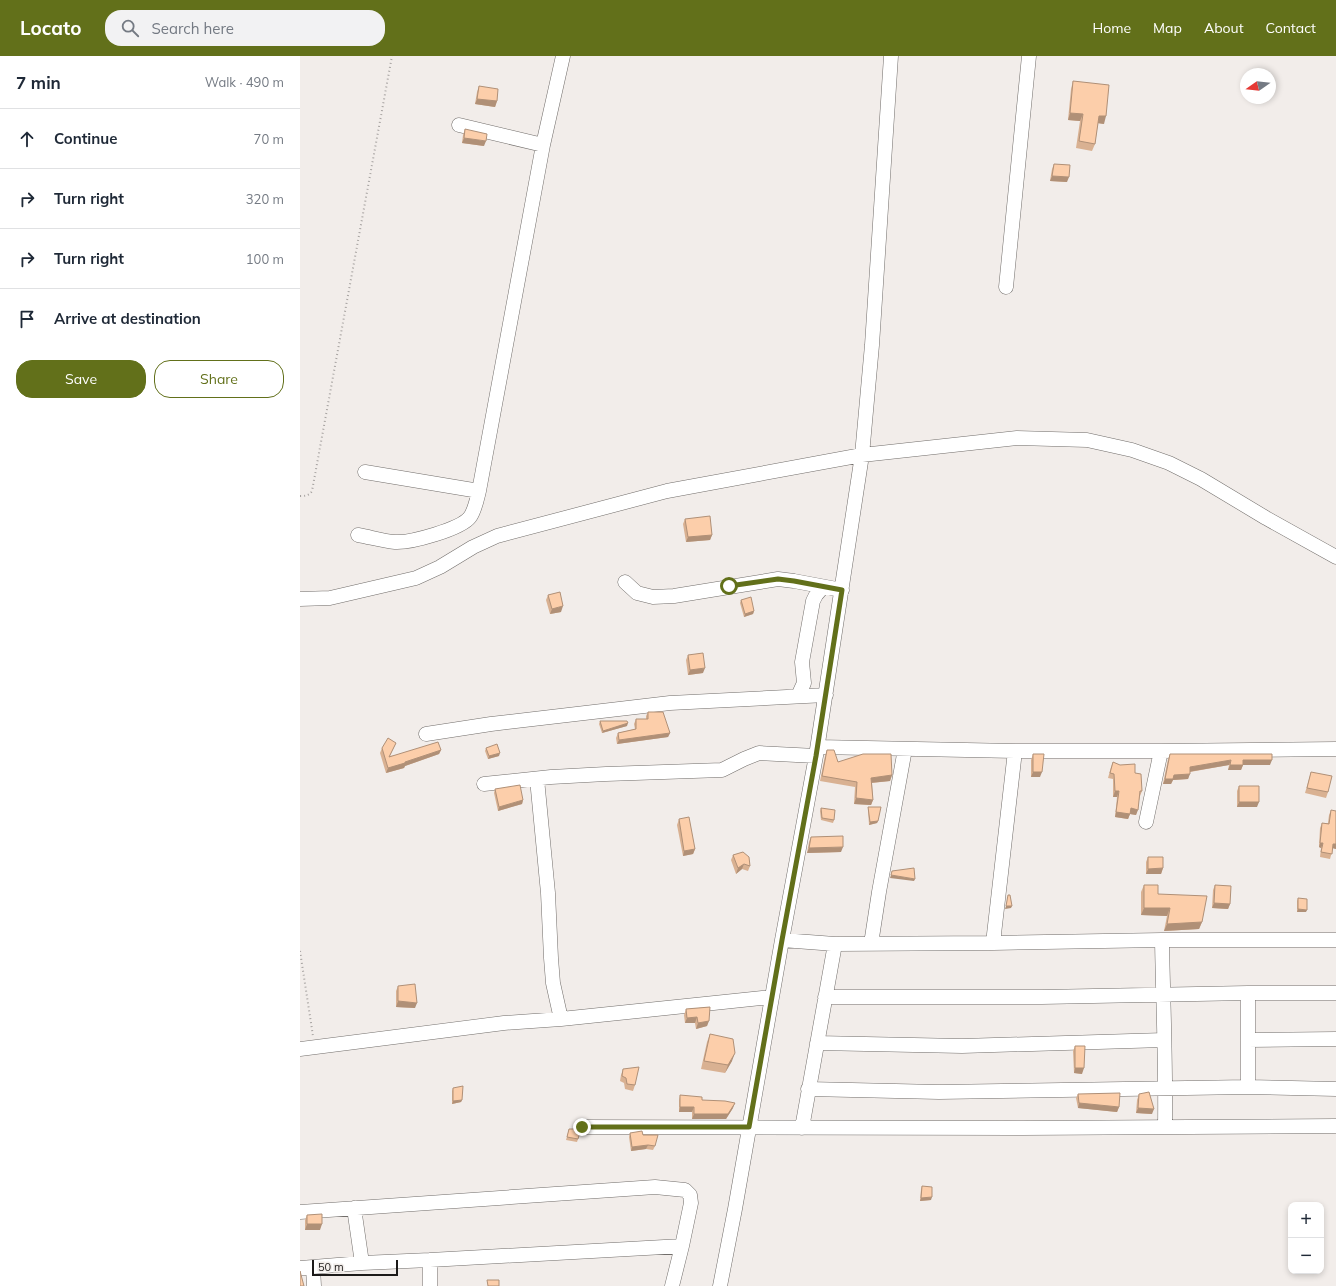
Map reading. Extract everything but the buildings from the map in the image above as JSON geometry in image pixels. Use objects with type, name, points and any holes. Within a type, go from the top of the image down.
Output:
[{"type":"street","points":[[358,535],[396,542],[414,539],[454,528],[466,522],[472,515],[479,491],[543,145],[563,56]]},
{"type":"street","points":[[720,1286],[817,751],[862,455],[872,345],[891,56]]},
{"type":"street","points":[[1006,287],[1029,56]]},
{"type":"street","points":[[459,125],[543,145]]},
{"type":"street","points":[[300,599],[330,598],[416,578],[440,567],[473,547],[498,536],[667,491],[862,455],[1017,438],[1087,440],[1132,450],[1169,463],[1201,479],[1266,518],[1336,557]]},
{"type":"street","points":[[365,472],[479,491]]},
{"type":"street","points":[[625,582],[637,593],[653,597],[674,596],[778,579],[842,590]]},
{"type":"street","points":[[798,696],[804,683],[802,662],[813,601],[823,587]]},
{"type":"street","points":[[426,734],[490,724],[670,703],[826,695]]},
{"type":"street","points":[[871,944],[878,892],[905,749]]},
{"type":"street","points":[[484,784],[606,774],[722,770],[759,753],[905,749],[1161,751],[1336,749]]},
{"type":"street","points":[[993,943],[1015,751]]},
{"type":"street","points":[[1146,822],[1161,751]]},
{"type":"street","points":[[537,779],[548,893],[552,964],[561,1019]]},
{"type":"street","points":[[782,940],[835,944],[1162,940],[1336,940]]},
{"type":"street","points":[[1162,940],[1166,1089],[1165,1126]]},
{"type":"street","points":[[802,1128],[835,944]]},
{"type":"street","points":[[1248,993],[1248,1087]]},
{"type":"street","points":[[826,997],[1042,997],[1163,994],[1336,993]]},
{"type":"street","points":[[300,1049],[504,1023],[561,1019],[772,997]]},
{"type":"street","points":[[1248,1040],[1336,1039]]},
{"type":"street","points":[[817,1043],[962,1046],[1164,1040]]},
{"type":"street","points":[[808,1089],[939,1092],[1248,1087],[1336,1089]]},
{"type":"street","points":[[582,1127],[802,1128],[1336,1126]]},
{"type":"street","points":[[300,1212],[654,1187],[684,1190],[690,1195],[691,1203],[672,1286]]},
{"type":"street","points":[[354,1208],[362,1263]]},
{"type":"street","points":[[314,1286],[307,1268],[362,1263],[682,1246]]},
{"type":"street","points":[[430,1260],[430,1286]]},
{"type":"path","points":[[300,496],[307,496],[312,491],[392,56]]},
{"type":"path","points":[[300,951],[314,1047]]},
{"type":"route","points":[[582,1127],[749,1127],[816,756],[842,590],[778,579],[729,586]]}]
